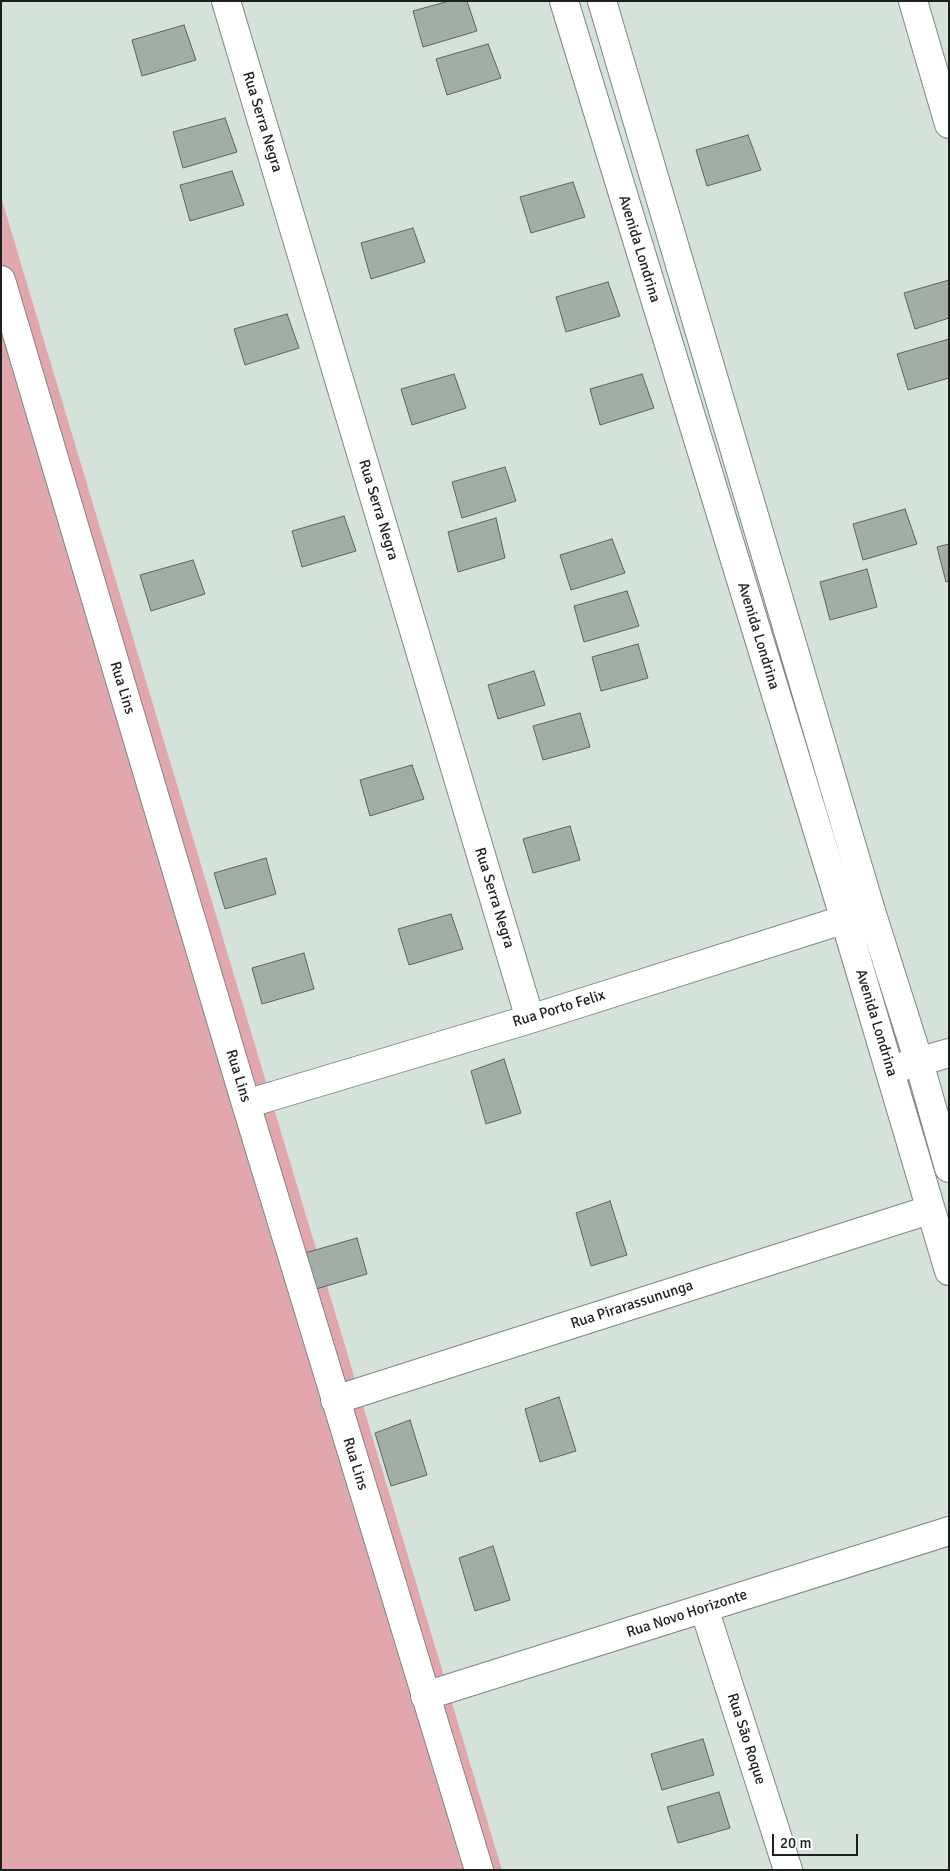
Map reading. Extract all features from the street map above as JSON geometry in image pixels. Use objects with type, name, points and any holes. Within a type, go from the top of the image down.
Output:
[{"type":"street","name":"Rua Serra Negra","points":[[226,1],[530,1019]]},
{"type":"street","name":"Avenida Londrina","points":[[564,1],[845,920],[929,1210],[949,1272]]},
{"type":"street","name":"Avenida Londrina","points":[[602,1],[870,911],[919,1062],[949,1168]]},
{"type":"street","points":[[913,1],[949,124]]},
{"type":"street","name":"Rua Lins","points":[[1,280],[246,1104],[479,1870]]},
{"type":"street","name":"Rua Porto Felix","points":[[246,1104],[530,1019],[870,911]]},
{"type":"street","points":[[890,1070],[949,1053]]},
{"type":"street","name":"Rua Pirarassununga","points":[[335,1400],[929,1210]]},
{"type":"street","name":"Rua Novo Horizonte","points":[[425,1696],[949,1532]]},
{"type":"street","name":"Rua São Roque","points":[[704,1608],[788,1870]]},
{"type":"shaded area","points":[[1,197],[502,1870],[1,1870]]},
{"type":"building","points":[[449,1],[467,1],[477,31],[423,47],[413,11]]},
{"type":"building","points":[[184,25],[196,60],[142,76],[132,40]]},
{"type":"building","points":[[488,44],[501,78],[447,95],[436,59]]},
{"type":"building","points":[[225,118],[237,152],[183,168],[173,132]]},
{"type":"building","points":[[748,135],[761,170],[707,186],[696,150]]},
{"type":"building","points":[[232,171],[244,205],[190,221],[180,185]]},
{"type":"building","points":[[573,182],[585,217],[531,233],[520,197]]},
{"type":"building","points":[[413,228],[425,262],[371,279],[361,243]]},
{"type":"building","points":[[949,280],[949,318],[915,329],[904,293]]},
{"type":"building","points":[[608,282],[620,316],[566,332],[556,297]]},
{"type":"building","points":[[287,314],[299,348],[245,365],[234,329]]},
{"type":"building","points":[[949,339],[949,378],[908,390],[897,354]]},
{"type":"building","points":[[454,374],[466,408],[412,425],[401,389]]},
{"type":"building","points":[[642,374],[654,408],[600,425],[590,389]]},
{"type":"building","points":[[505,467],[516,501],[462,518],[452,482]]},
{"type":"building","points":[[905,509],[917,544],[863,560],[853,524]]},
{"type":"building","points":[[344,516],[356,551],[302,567],[292,531]]},
{"type":"building","points":[[496,518],[505,558],[458,572],[448,532]]},
{"type":"building","points":[[612,539],[625,573],[571,590],[560,555]]},
{"type":"building","points":[[949,544],[949,581],[946,582],[937,547]]},
{"type":"building","points":[[193,560],[205,594],[151,611],[140,575]]},
{"type":"building","points":[[867,569],[877,607],[830,620],[820,582]]},
{"type":"building","points":[[627,591],[639,626],[584,642],[574,606]]},
{"type":"building","points":[[638,644],[648,678],[601,691],[592,657]]},
{"type":"building","points":[[534,671],[545,705],[498,719],[488,685]]},
{"type":"building","points":[[580,713],[590,747],[543,760],[533,726]]},
{"type":"building","points":[[412,765],[424,799],[370,816],[360,780]]},
{"type":"building","points":[[570,826],[580,860],[533,873],[523,839]]},
{"type":"building","points":[[266,858],[276,894],[225,909],[214,873]]},
{"type":"building","points":[[451,914],[463,949],[409,965],[398,929]]},
{"type":"building","points":[[304,953],[314,989],[262,1004],[252,968]]},
{"type":"building","points":[[504,1059],[521,1113],[486,1124],[471,1071]]},
{"type":"building","points":[[610,1201],[627,1255],[591,1266],[576,1213]]},
{"type":"building","points":[[357,1238],[367,1274],[316,1289],[305,1253]]},
{"type":"building","points":[[559,1397],[576,1451],[540,1462],[525,1409]]},
{"type":"building","points":[[410,1420],[427,1475],[391,1486],[375,1433]]},
{"type":"building","points":[[493,1546],[510,1600],[475,1611],[459,1558]]},
{"type":"building","points":[[703,1739],[714,1775],[662,1790],[651,1754]]},
{"type":"building","points":[[719,1792],[730,1828],[678,1843],[667,1807]]}]
